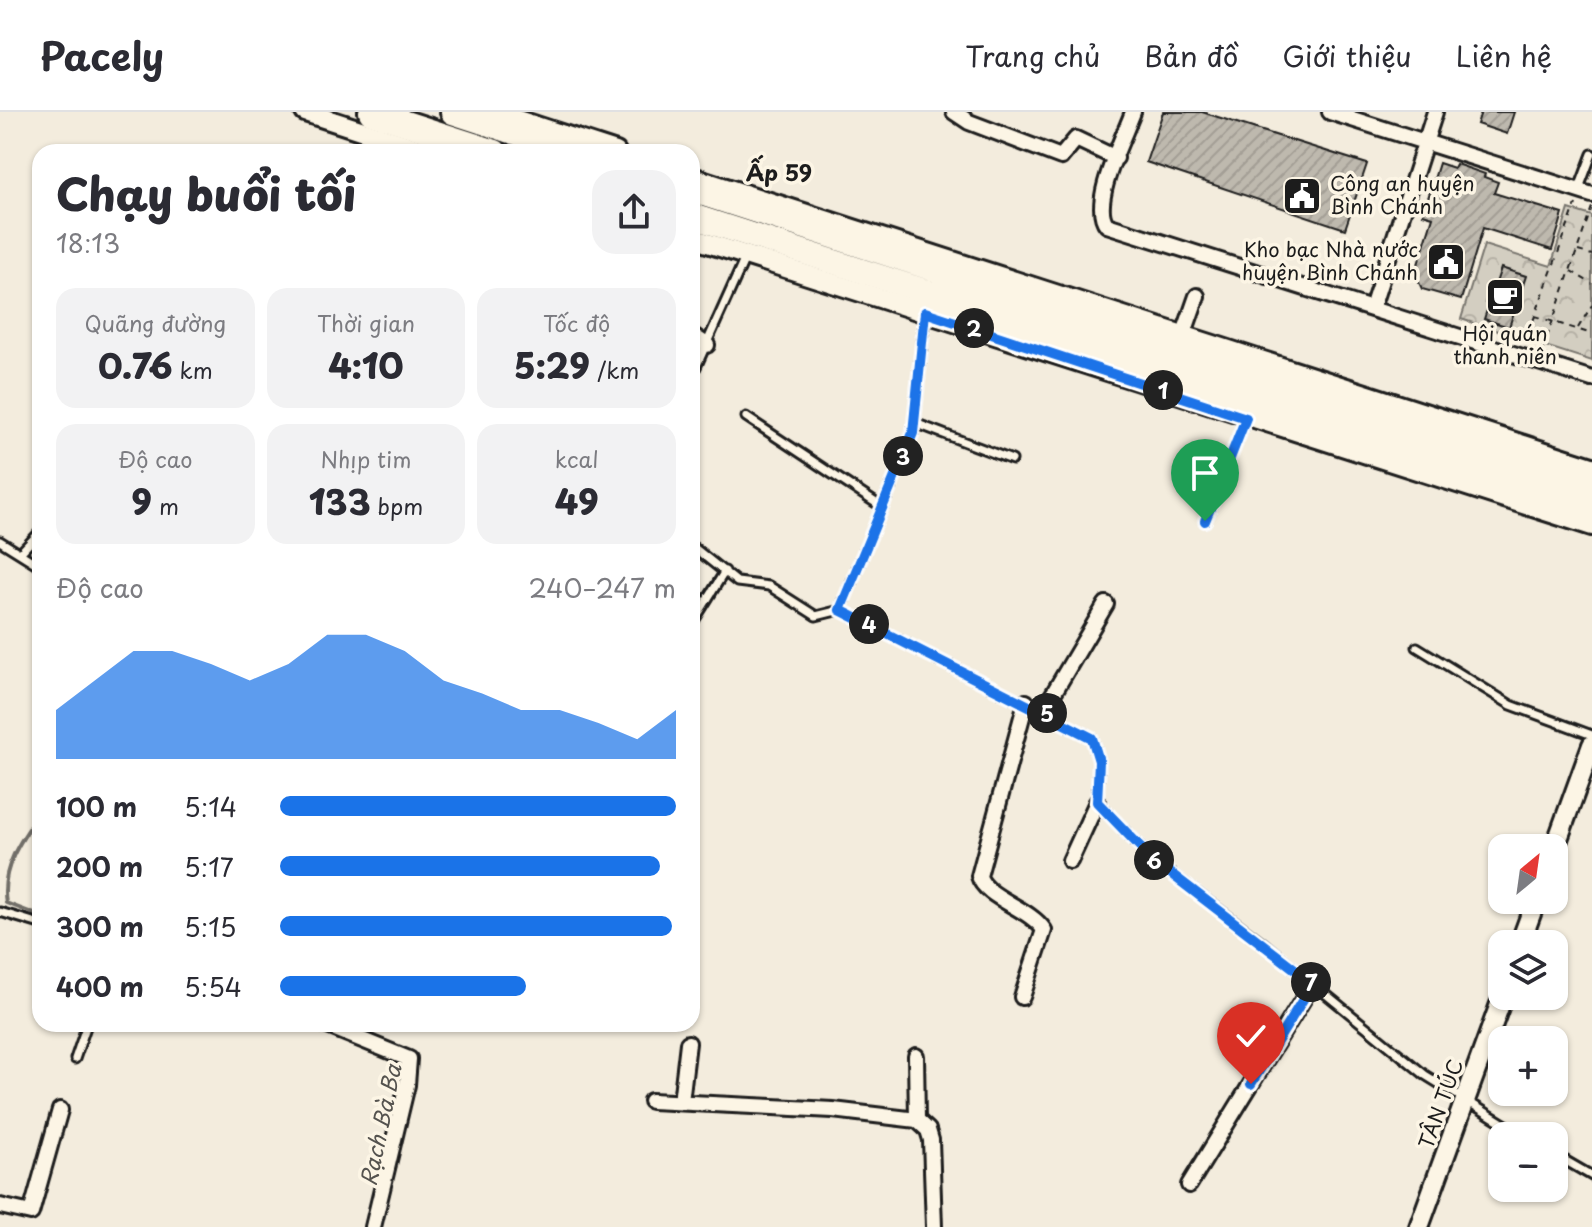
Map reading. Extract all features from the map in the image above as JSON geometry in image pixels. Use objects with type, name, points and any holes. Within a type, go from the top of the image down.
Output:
[{"type":"highway","points":[[371,112],[470,144]]},
{"type":"highway","points":[[453,112],[551,144]]},
{"type":"highway","points":[[700,193],[1592,484]]},
{"type":"highway","points":[[700,219],[1592,507]]},
{"type":"street","points":[[305,112],[403,144]]},
{"type":"street","points":[[493,112],[591,144]]},
{"type":"street","points":[[954,112],[969,122],[1063,158],[1076,139],[1116,158]]},
{"type":"street","points":[[1133,112],[1100,209],[1101,218],[1107,225],[1592,379]]},
{"type":"street","points":[[1330,112],[1583,193]]},
{"type":"street","points":[[1372,308],[1435,112]]},
{"type":"street","points":[[700,180],[1592,467]]},
{"type":"street","points":[[700,241],[1246,418],[1592,526]]},
{"type":"street","points":[[1183,336],[1197,296]]},
{"type":"street","points":[[700,340],[707,345]]},
{"type":"street","points":[[1043,711],[1106,604]]},
{"type":"street","points":[[1022,997],[1044,930],[1035,919],[987,889],[979,876],[1026,702]]},
{"type":"street","points":[[1560,834],[1592,745]]},
{"type":"street","points":[[1070,861],[1097,802]]},
{"type":"street","points":[[1189,1185],[1313,983]]},
{"type":"street","name":"TÂN TÚC","points":[[1419,1227],[1498,1010]]},
{"type":"street","points":[[343,1032],[409,1059],[407,1085],[373,1227]]},
{"type":"street","points":[[681,1102],[688,1043]]},
{"type":"street","points":[[916,1056],[917,1120]]},
{"type":"street","points":[[651,1101],[856,1111],[917,1120],[928,1130],[931,1140],[934,1227]]},
{"type":"street","points":[[0,1206],[31,1213],[60,1110]]},
{"type":"lane","points":[[1583,193],[1592,154]]},
{"type":"lane","points":[[700,359],[746,256]]},
{"type":"lane","points":[[840,610],[915,423],[925,312]]},
{"type":"lane","points":[[746,417],[882,507]]},
{"type":"lane","points":[[1205,521],[1246,418]]},
{"type":"lane","points":[[915,423],[1012,460]]},
{"type":"lane","points":[[20,553],[32,540]]},
{"type":"lane","points":[[0,541],[32,561]]},
{"type":"lane","points":[[700,552],[737,582],[769,586],[816,616],[840,610],[1092,738],[1099,761],[1097,802],[1152,859],[1313,983],[1425,1075],[1501,1122]]},
{"type":"lane","points":[[700,611],[725,571]]},
{"type":"lane","points":[[1417,647],[1511,705],[1592,735]]},
{"type":"lane","points":[[0,912],[32,922]]},
{"type":"lane","points":[[75,1059],[84,1032]]},
{"type":"lane","points":[[1568,1162],[1592,1176]]},
{"type":"path","points":[[1521,356],[1547,275],[1555,270],[1583,193]]},
{"type":"path","points":[[1538,362],[1592,206]]},
{"type":"path","points":[[1577,250],[1592,255]]},
{"type":"path","points":[[1570,270],[1592,284]]},
{"type":"path","points":[[1577,329],[1592,305]]},
{"type":"path","points":[[1534,316],[1592,334]]},
{"type":"green space","points":[[1569,209],[1592,216],[1592,361],[1461,319],[1484,245],[1551,266]]},
{"type":"building","name":"Công an huyện Bình Chánh","points":[[1163,112],[1202,112],[1367,164],[1345,229],[1146,162]]},
{"type":"building","points":[[1481,112],[1514,112],[1507,134],[1477,124]]},
{"type":"building","points":[[1439,163],[1454,168],[1456,164],[1485,174],[1484,177],[1498,182],[1494,193],[1563,214],[1552,250],[1483,228],[1461,300],[1422,289],[1415,274],[1433,217],[1423,214]]},
{"type":"building","name":"Hội quán thanh niên","points":[[1501,268],[1526,276],[1509,327],[1484,319]]},
{"type":"waterway","name":"Rạch Bà Ba","points":[[32,824],[9,866],[5,890],[6,903],[32,913]]},
{"type":"place","name":"Công an huyện Bình Chánh","points":[[1302,196]]},
{"type":"place","name":"Kho bạc Nhà nước huyện Bình Chánh","points":[[1446,262]]},
{"type":"place","name":"Hội quán thanh niên","points":[[1505,297]]},
{"type":"district","name":"Ấp 59","points":[[779,173]]},
{"type":"route","points":[[1205,521],[1246,418],[925,312],[919,403],[913,433],[840,610],[1092,738],[1099,761],[1097,802],[1152,859],[1313,983],[1251,1084]]}]
